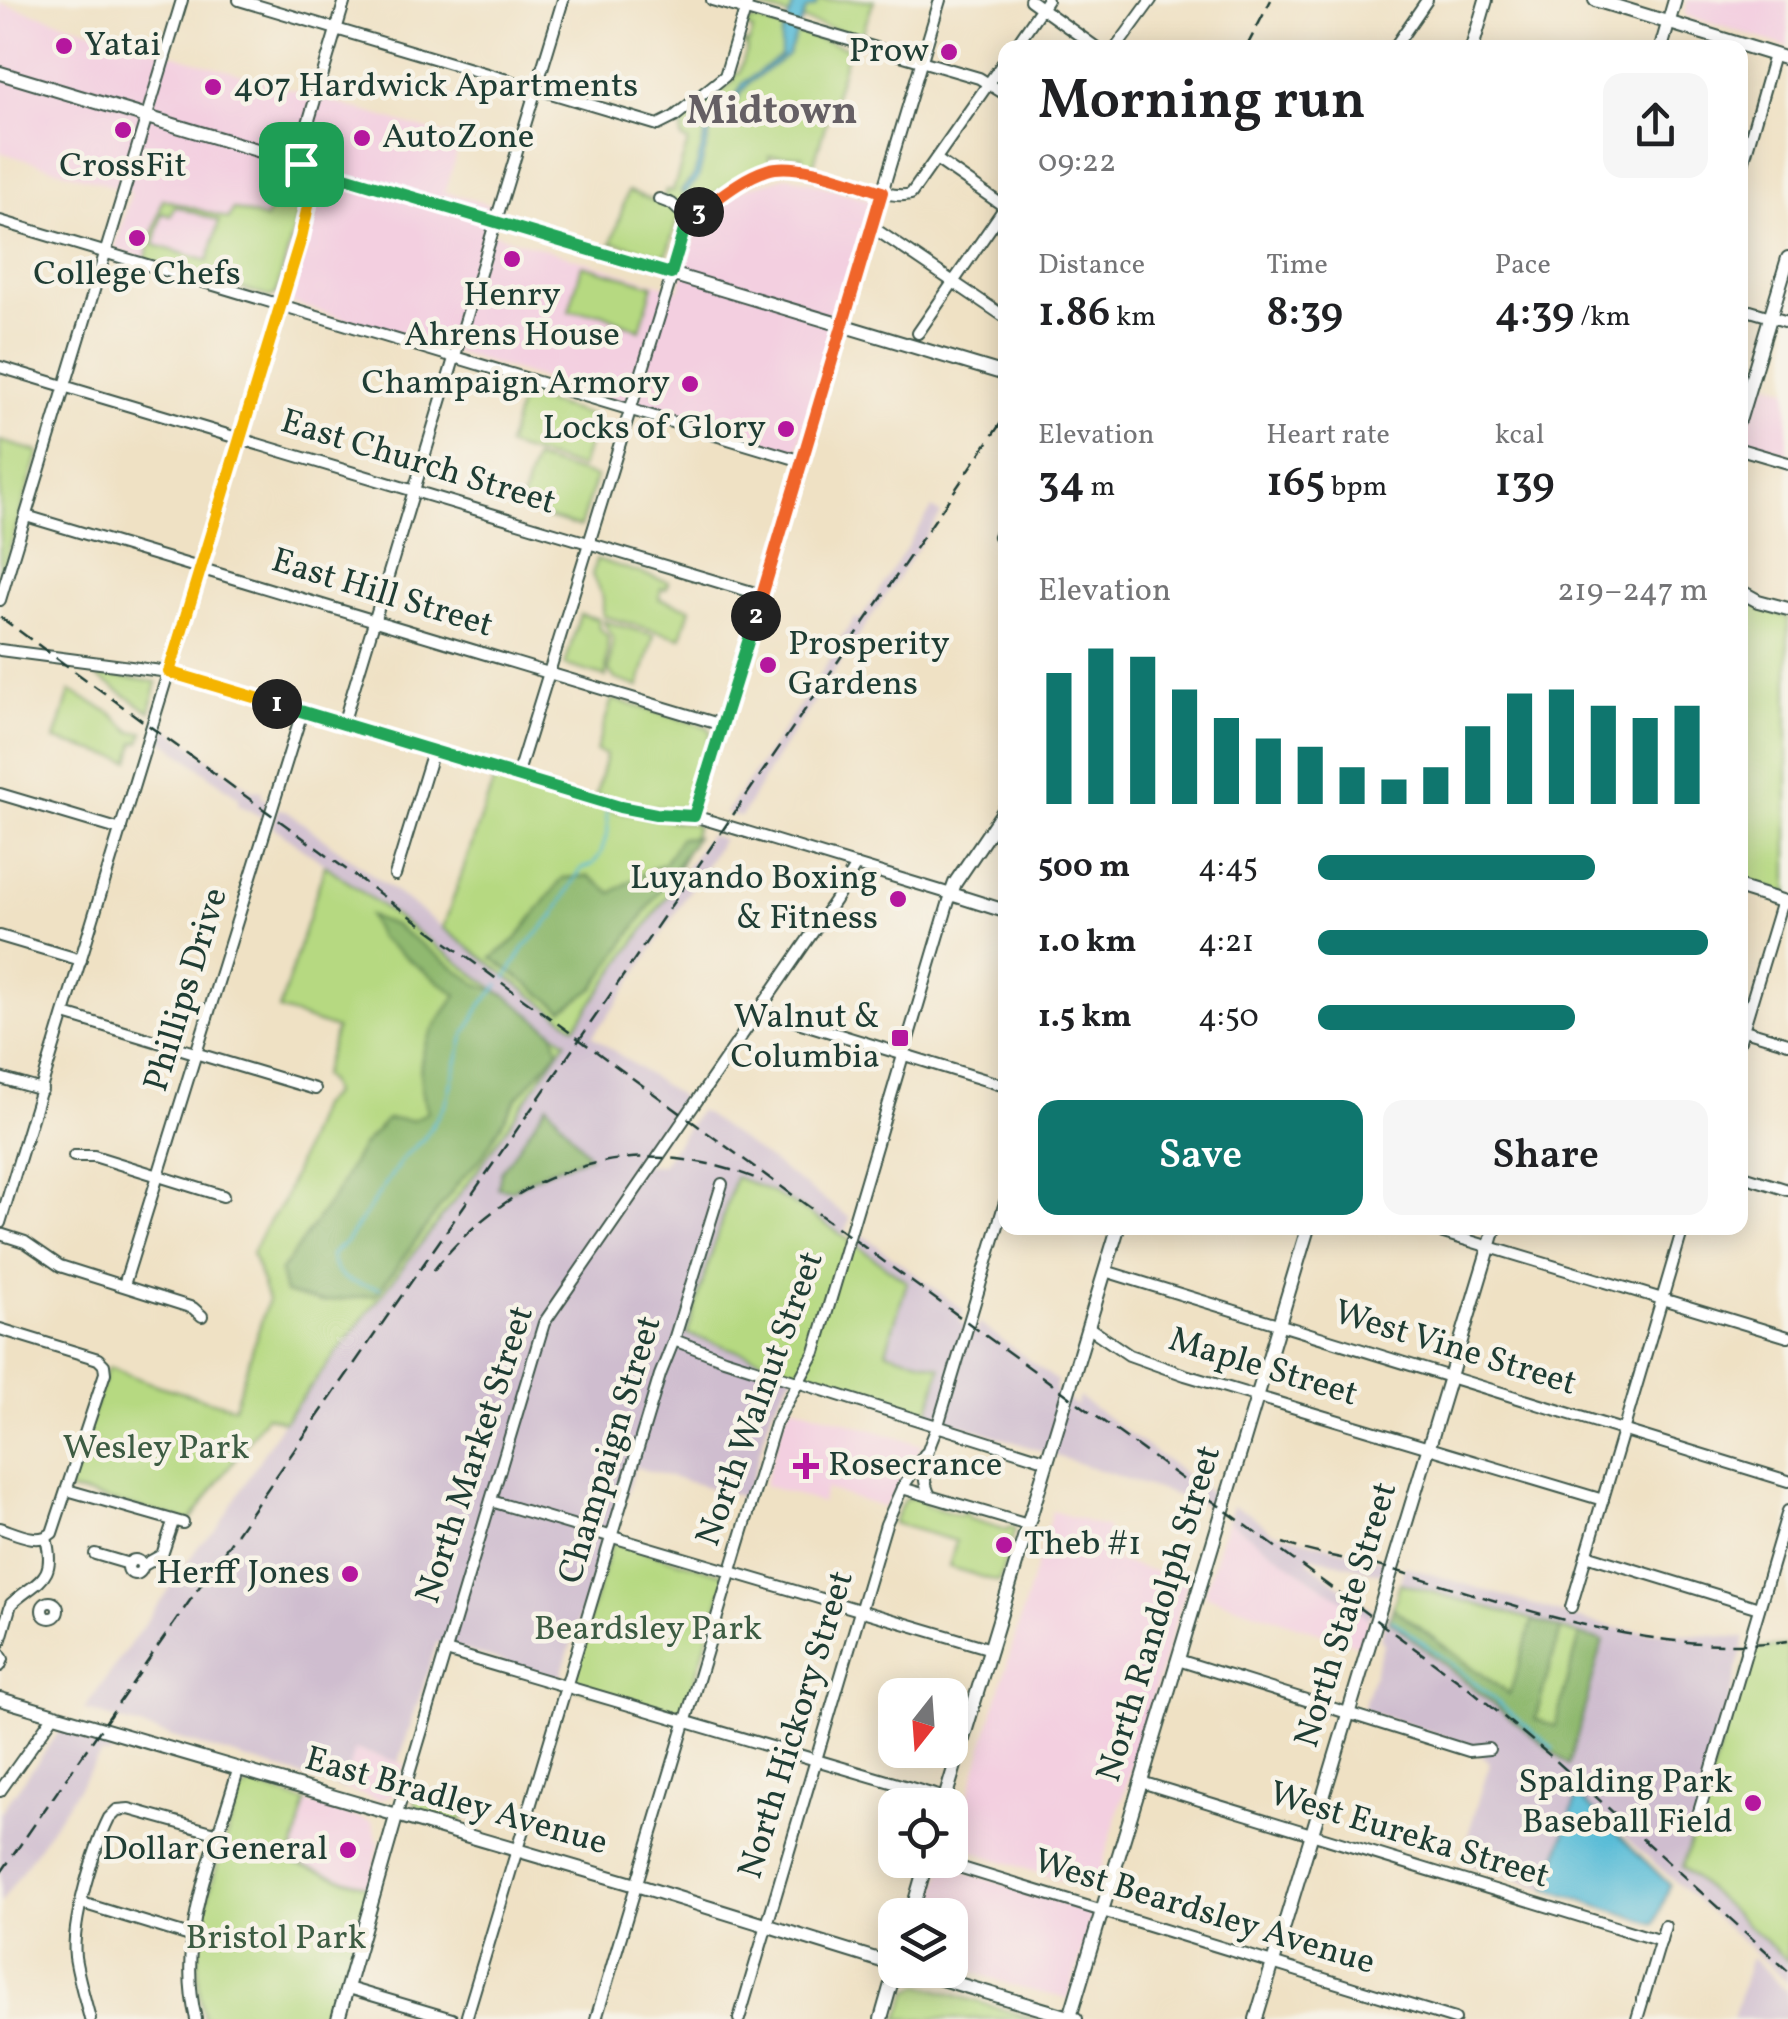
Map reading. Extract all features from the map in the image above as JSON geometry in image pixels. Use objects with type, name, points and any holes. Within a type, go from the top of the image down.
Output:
[{"type":"main road","points":[[1474,40],[1486,0]]},
{"type":"main road","points":[[1596,0],[1724,40]]},
{"type":"main road","points":[[1663,40],[1675,0]]},
{"type":"main road","points":[[1748,47],[1781,57]]},
{"type":"main road","points":[[0,73],[998,372]]},
{"type":"main road","points":[[1748,391],[1788,258]]},
{"type":"main road","points":[[1748,596],[1788,610]]},
{"type":"main road","name":"North Walnut Street","points":[[951,894],[998,820]]},
{"type":"main road","points":[[1748,890],[1785,902]]},
{"type":"main road","points":[[951,894],[998,909]]},
{"type":"main road","points":[[948,1788],[1116,1235]]},
{"type":"main road","name":"North Randolph Street","points":[[1074,2018],[1102,1911],[1306,1235]]},
{"type":"main road","name":"North State Street","points":[[1256,2019],[1493,1235]]},
{"type":"main road","name":"East Bradley Avenue","points":[[0,1699],[636,1885],[878,1962]]},
{"type":"main road","name":"North Market Street","points":[[338,2019],[396,1817]]},
{"type":"main road","points":[[968,1987],[1074,2018]]},
{"type":"main road","points":[[880,2019],[889,1988]]},
{"type":"street","points":[[0,600],[182,0]]},
{"type":"street","points":[[239,0],[658,125],[674,118],[726,76],[747,5]]},
{"type":"street","points":[[0,1223],[307,216],[308,194],[301,164],[306,131],[345,0]]},
{"type":"street","points":[[343,724],[563,0]]},
{"type":"street","points":[[712,0],[747,5],[772,18],[922,62],[998,90]]},
{"type":"street","points":[[694,816],[940,0]]},
{"type":"street","points":[[1030,0],[1044,4],[1087,40]]},
{"type":"street","points":[[1122,40],[1151,0]]},
{"type":"street","points":[[1400,40],[1427,0]]},
{"type":"street","points":[[1019,40],[1044,4]]},
{"type":"street","points":[[1748,151],[1781,57]]},
{"type":"street","points":[[517,776],[689,220],[748,178],[774,168],[803,169],[882,192],[910,194],[998,70]]},
{"type":"street","points":[[936,160],[998,202]]},
{"type":"street","points":[[659,199],[672,204],[689,220]]},
{"type":"street","points":[[918,334],[998,217]]},
{"type":"street","points":[[0,221],[802,461]]},
{"type":"street","points":[[872,226],[998,312]]},
{"type":"street","points":[[1748,310],[1788,322]]},
{"type":"street","name":"East Church Street","points":[[0,367],[762,595]]},
{"type":"street","points":[[1748,452],[1788,464]]},
{"type":"street","name":"East Hill Street","points":[[26,516],[722,725]]},
{"type":"street","points":[[0,650],[169,672],[640,812],[694,816],[951,894]]},
{"type":"street","name":"Phillips Drive","points":[[124,1286],[302,712]]},
{"type":"street","points":[[395,875],[433,751]]},
{"type":"street","points":[[0,794],[121,830]]},
{"type":"street","name":"North Market Street","points":[[396,1817],[551,1308],[856,865]]},
{"type":"street","name":"North Walnut Street","points":[[596,2019],[775,1424],[815,1352],[951,894]]},
{"type":"street","points":[[1748,1012],[1785,902]]},
{"type":"street","points":[[0,936],[81,960]]},
{"type":"street","points":[[759,1010],[998,1084]]},
{"type":"street","points":[[66,1014],[315,1089]]},
{"type":"street","points":[[1748,1035],[1788,1044]]},
{"type":"street","points":[[0,1078],[42,1090]]},
{"type":"street","points":[[74,1156],[94,1156],[223,1196]]},
{"type":"street","points":[[1748,1178],[1788,1190]]},
{"type":"street","name":"Champaign Street","points":[[466,2019],[722,1184]]},
{"type":"street","name":"North Hickory Street","points":[[739,2019],[886,1524],[938,1425],[998,1225]]},
{"type":"street","points":[[0,1234],[25,1242],[60,1266],[193,1308],[202,1316]]},
{"type":"street","points":[[1451,1235],[1788,1337]]},
{"type":"street","points":[[1571,1607],[1681,1235]]},
{"type":"street","name":"West Vine Street","points":[[1104,1271],[1788,1480]]},
{"type":"street","name":"Maple Street","points":[[1088,1328],[1129,1355],[1185,1375],[1603,1500]]},
{"type":"street","points":[[0,1329],[98,1359],[104,1365],[92,1418],[56,1527],[46,1538],[47,1573],[36,1587],[11,1604],[0,1642]]},
{"type":"street","points":[[674,1340],[1048,1461]]},
{"type":"street","points":[[925,1454],[924,1480],[930,1496]]},
{"type":"street","points":[[902,1488],[1028,1524]]},
{"type":"street","points":[[67,1490],[178,1522],[162,1555],[142,1566],[140,1572],[134,1574],[128,1570],[129,1564],[95,1554]]},
{"type":"street","points":[[490,1502],[990,1649]]},
{"type":"street","points":[[1696,1822],[1788,1511]]},
{"type":"street","points":[[0,1528],[46,1538]]},
{"type":"street","points":[[1586,1555],[1760,1608]]},
{"type":"street","points":[[36,1587],[46,1603]]},
{"type":"street","points":[[446,1651],[901,1788]]},
{"type":"street","points":[[0,1654],[0,1666]]},
{"type":"street","points":[[1178,1660],[1468,1751],[1490,1749]]},
{"type":"street","points":[[0,1791],[54,1715]]},
{"type":"street","points":[[196,2019],[189,1968],[190,1936],[238,1770]]},
{"type":"street","name":"West Eureka Street","points":[[1141,1782],[1661,1941]]},
{"type":"street","points":[[90,2019],[75,1957],[76,1923],[105,1826],[117,1810],[141,1811],[219,1834]]},
{"type":"street","name":"West Beardsley Avenue","points":[[968,1870],[1456,2019]]},
{"type":"street","points":[[82,1902],[190,1936]]},
{"type":"street","points":[[1637,2019],[1666,1926]]},
{"type":"street","points":[[348,1988],[452,2019]]},
{"type":"shaded area","points":[[1686,0],[1788,0],[1788,47],[1685,15]]},
{"type":"shaded area","points":[[0,3],[461,140],[445,192],[491,205],[485,231],[679,290],[697,228],[740,190],[789,176],[871,200],[796,456],[115,249],[131,192],[0,152]]},
{"type":"shaded area","points":[[1756,379],[1788,389],[1788,455],[1748,442],[1748,410]]},
{"type":"shaded area","points":[[932,508],[941,514],[777,756],[741,817],[725,813],[855,618],[860,620]]},
{"type":"shaded area","points":[[162,724],[252,790],[262,791],[261,797],[268,801],[263,818],[238,804],[239,798],[159,737]]},
{"type":"shaded area","points":[[278,808],[575,1026],[709,835],[723,839],[617,1004],[592,1036],[688,1102],[644,1165],[662,1165],[699,1110],[850,1218],[844,1237],[854,1243],[858,1231],[963,1310],[960,1322],[976,1333],[979,1323],[1057,1381],[1055,1391],[1076,1406],[1079,1397],[1212,1494],[1209,1504],[1214,1508],[796,1370],[772,1409],[746,1498],[635,1467],[615,1534],[606,1533],[560,1679],[437,1642],[399,1762],[354,1749],[343,1789],[84,1710],[200,1544],[216,1530],[284,1420],[566,1041],[272,826]]},
{"type":"shaded area","points":[[792,1405],[922,1445],[885,1508],[826,1489],[821,1503],[764,1485]]},
{"type":"shaded area","points":[[1232,1506],[1271,1531],[1386,1561],[1382,1574],[1311,1556],[1308,1562],[1372,1610],[1369,1619],[1227,1520]]},
{"type":"shaded area","points":[[1052,1511],[1108,1528],[1101,1557],[1188,1580],[1094,1892],[968,1850],[968,1797]]},
{"type":"shaded area","points":[[1227,1520],[1369,1619],[1361,1646],[1204,1595]]},
{"type":"shaded area","points":[[1404,1566],[1590,1622],[1628,1630],[1745,1638],[1713,1768],[1682,1867],[1788,1961],[1788,1982],[1578,1795],[1547,1889],[1460,1861],[1490,1763],[1467,1744],[1365,1711],[1384,1642],[1380,1640],[1387,1613],[1391,1614],[1390,1620],[1568,1764],[1603,1641],[1400,1583]]},
{"type":"shaded area","points":[[62,1728],[114,1743],[110,1748],[113,1751],[101,1754],[0,1904],[0,1813]]},
{"type":"shaded area","points":[[353,1749],[405,1764],[395,1793],[380,1800],[343,1789]]},
{"type":"shaded area","points":[[306,1802],[372,1822],[379,1845],[370,1887],[290,1862]]},
{"type":"shaded area","points":[[968,1873],[1094,1912],[1068,1999],[968,1970],[968,1898],[935,1898],[940,1878],[968,1878]]},
{"type":"shaded area","points":[[1751,1956],[1788,1992],[1788,2019],[1733,2019]]},
{"type":"green space","points":[[753,0],[874,0],[861,37],[761,8]]},
{"type":"green space","points":[[757,20],[849,48],[832,105],[826,111],[814,163],[801,164],[802,156],[769,156],[770,164],[752,170],[678,219],[666,256],[611,245],[628,191],[662,204],[666,190],[673,191],[688,142],[682,139],[681,116],[689,119],[709,102],[706,97],[713,99],[735,80],[731,73],[739,73],[748,47],[741,43],[749,43],[753,30],[746,27]]},
{"type":"green space","points":[[163,199],[229,219],[233,209],[266,219],[273,200],[300,208],[276,294],[270,297],[145,260]],"holes":[[[175,206],[219,221],[208,261],[154,245],[162,213],[171,216]]]},
{"type":"green space","points":[[582,265],[653,285],[640,330],[602,313],[569,311]]},
{"type":"green space","points":[[522,395],[596,417],[581,468],[507,446]]},
{"type":"green space","points":[[0,441],[39,452],[0,581]]},
{"type":"green space","points":[[534,459],[596,477],[580,527],[519,510]]},
{"type":"green space","points":[[596,559],[669,582],[666,589],[661,588],[659,599],[690,608],[681,638],[603,616],[603,598],[592,575]]},
{"type":"green space","points":[[1748,602],[1788,617],[1788,895],[1748,882]]},
{"type":"green space","points":[[580,614],[598,619],[599,628],[608,637],[606,677],[565,665]]},
{"type":"green space","points":[[603,621],[654,635],[639,687],[615,679],[609,671],[613,638]]},
{"type":"green space","points":[[92,673],[157,682],[150,712]]},
{"type":"green space","points":[[70,691],[111,713],[132,732],[144,732],[140,742],[135,742],[130,761],[55,740]]},
{"type":"green space","points":[[612,699],[708,727],[711,732],[691,801],[683,809],[639,807],[596,795],[606,755],[596,751]]},
{"type":"green space","points":[[496,774],[616,811],[697,825],[668,895],[575,1027],[443,928]]},
{"type":"green space","points":[[696,837],[594,988],[563,1010],[492,958],[516,939],[563,878],[589,876],[612,893],[664,864],[680,838]]},
{"type":"green space","name":"Wesley Park","points":[[325,865],[566,1041],[477,1171],[284,1421],[266,1416],[190,1521],[67,1490],[108,1367],[234,1407],[268,1300],[252,1253],[283,1202],[319,1106],[332,1094],[322,1076],[336,1029],[279,1010]]},
{"type":"green space","points":[[369,916],[394,925],[477,984],[506,995],[554,1033],[558,1051],[517,1098],[482,1157],[458,1183],[376,1295],[321,1302],[285,1293],[280,1272],[335,1194],[361,1147],[387,1119],[413,1120],[428,1112],[420,1077],[424,1049],[457,995],[379,938]]},
{"type":"green space","points":[[547,1104],[589,1156],[511,1190],[498,1188],[501,1172]]},
{"type":"green space","points":[[735,1177],[803,1210],[907,1282],[886,1351],[941,1367],[928,1414],[687,1334]]},
{"type":"green space","points":[[911,1497],[961,1516],[967,1512],[967,1518],[1015,1529],[999,1582],[949,1567],[956,1541],[893,1523],[904,1500]]},
{"type":"green space","name":"Beardsley Park","points":[[612,1542],[727,1575],[683,1719],[568,1686]]},
{"type":"green space","points":[[1400,1583],[1533,1620],[1510,1695],[1393,1608]]},
{"type":"green space","points":[[1393,1608],[1509,1695],[1533,1620],[1561,1629],[1535,1719],[1555,1726],[1580,1635],[1603,1641],[1569,1765],[1389,1620]]},
{"type":"green space","points":[[1561,1629],[1580,1635],[1556,1726],[1535,1720]]},
{"type":"green space","points":[[1788,1646],[1788,1961],[1682,1867],[1751,1649]]},
{"type":"green space","name":"Bristol Park","points":[[252,1785],[306,1802],[290,1862],[370,1887],[330,2019],[204,2019],[198,1960],[206,1904],[240,1792]]},
{"type":"green space","points":[[414,1787],[467,1803],[461,1823],[418,1810]]},
{"type":"green space","points":[[931,1988],[1035,2019],[898,2019],[909,1991]]},
{"type":"water","points":[[791,0],[817,0],[816,6],[806,10],[788,55],[749,83],[735,108],[711,129],[698,179],[683,195],[681,191],[694,176],[708,125],[726,113],[743,83],[781,56],[781,37],[793,7]]},
{"type":"water","points":[[1577,1795],[1670,1885],[1655,1924],[1547,1889]]},
{"type":"waterway","points":[[506,978],[524,948],[553,917],[581,869],[592,865],[600,855],[608,831],[606,810]]},
{"type":"waterway","points":[[380,1288],[342,1276],[331,1255],[347,1241],[403,1158],[425,1137],[446,1103],[464,1036],[482,1004],[499,985]]},
{"type":"waterway","points":[[1392,1620],[1554,1749]]},
{"type":"railway","points":[[1250,40],[1271,0]]},
{"type":"railway","points":[[0,1874],[584,1033],[998,427]]},
{"type":"railway","points":[[0,617],[1469,1688],[1553,1758],[1788,1971]]},
{"type":"railway","points":[[433,1271],[466,1235],[502,1205],[541,1182],[582,1167],[625,1159],[669,1158],[715,1166],[762,1181]]},
{"type":"railway","points":[[1283,1543],[1638,1636],[1737,1644],[1788,1641]]},
{"type":"place","name":"Yatai","points":[[64,46]]},
{"type":"place","name":"Prow","points":[[949,52]]},
{"type":"place","name":"407 Hardwick Apartments","points":[[213,87]]},
{"type":"place","name":"CrossFit","points":[[123,130]]},
{"type":"place","name":"AutoZone","points":[[362,138]]},
{"type":"place","name":"College Chefs","points":[[137,238]]},
{"type":"place","name":"Henry Ahrens House","points":[[512,259]]},
{"type":"place","name":"Champaign Armory","points":[[690,384]]},
{"type":"place","name":"Locks of Glory","points":[[786,429]]},
{"type":"place","name":"Prosperity Gardens","points":[[768,665]]},
{"type":"place","name":"Luyando Boxing & Fitness","points":[[898,899]]},
{"type":"place","name":"Walnut & Columbia","points":[[900,1038]]},
{"type":"place","name":"Rosecrance","points":[[806,1466]]},
{"type":"place","name":"Theb #1","points":[[1004,1545]]},
{"type":"place","name":"Herff Jones","points":[[350,1574]]},
{"type":"place","name":"Spalding Park Baseball Field","points":[[1753,1803]]},
{"type":"place","name":"Dollar General","points":[[348,1850]]},
{"type":"district","name":"Midtown","points":[[772,113]]},
{"type":"route","points":[[301,164],[671,274],[689,220],[765,170],[803,169],[882,192],[694,816],[620,807],[169,672],[307,216],[308,194],[301,164]]}]
